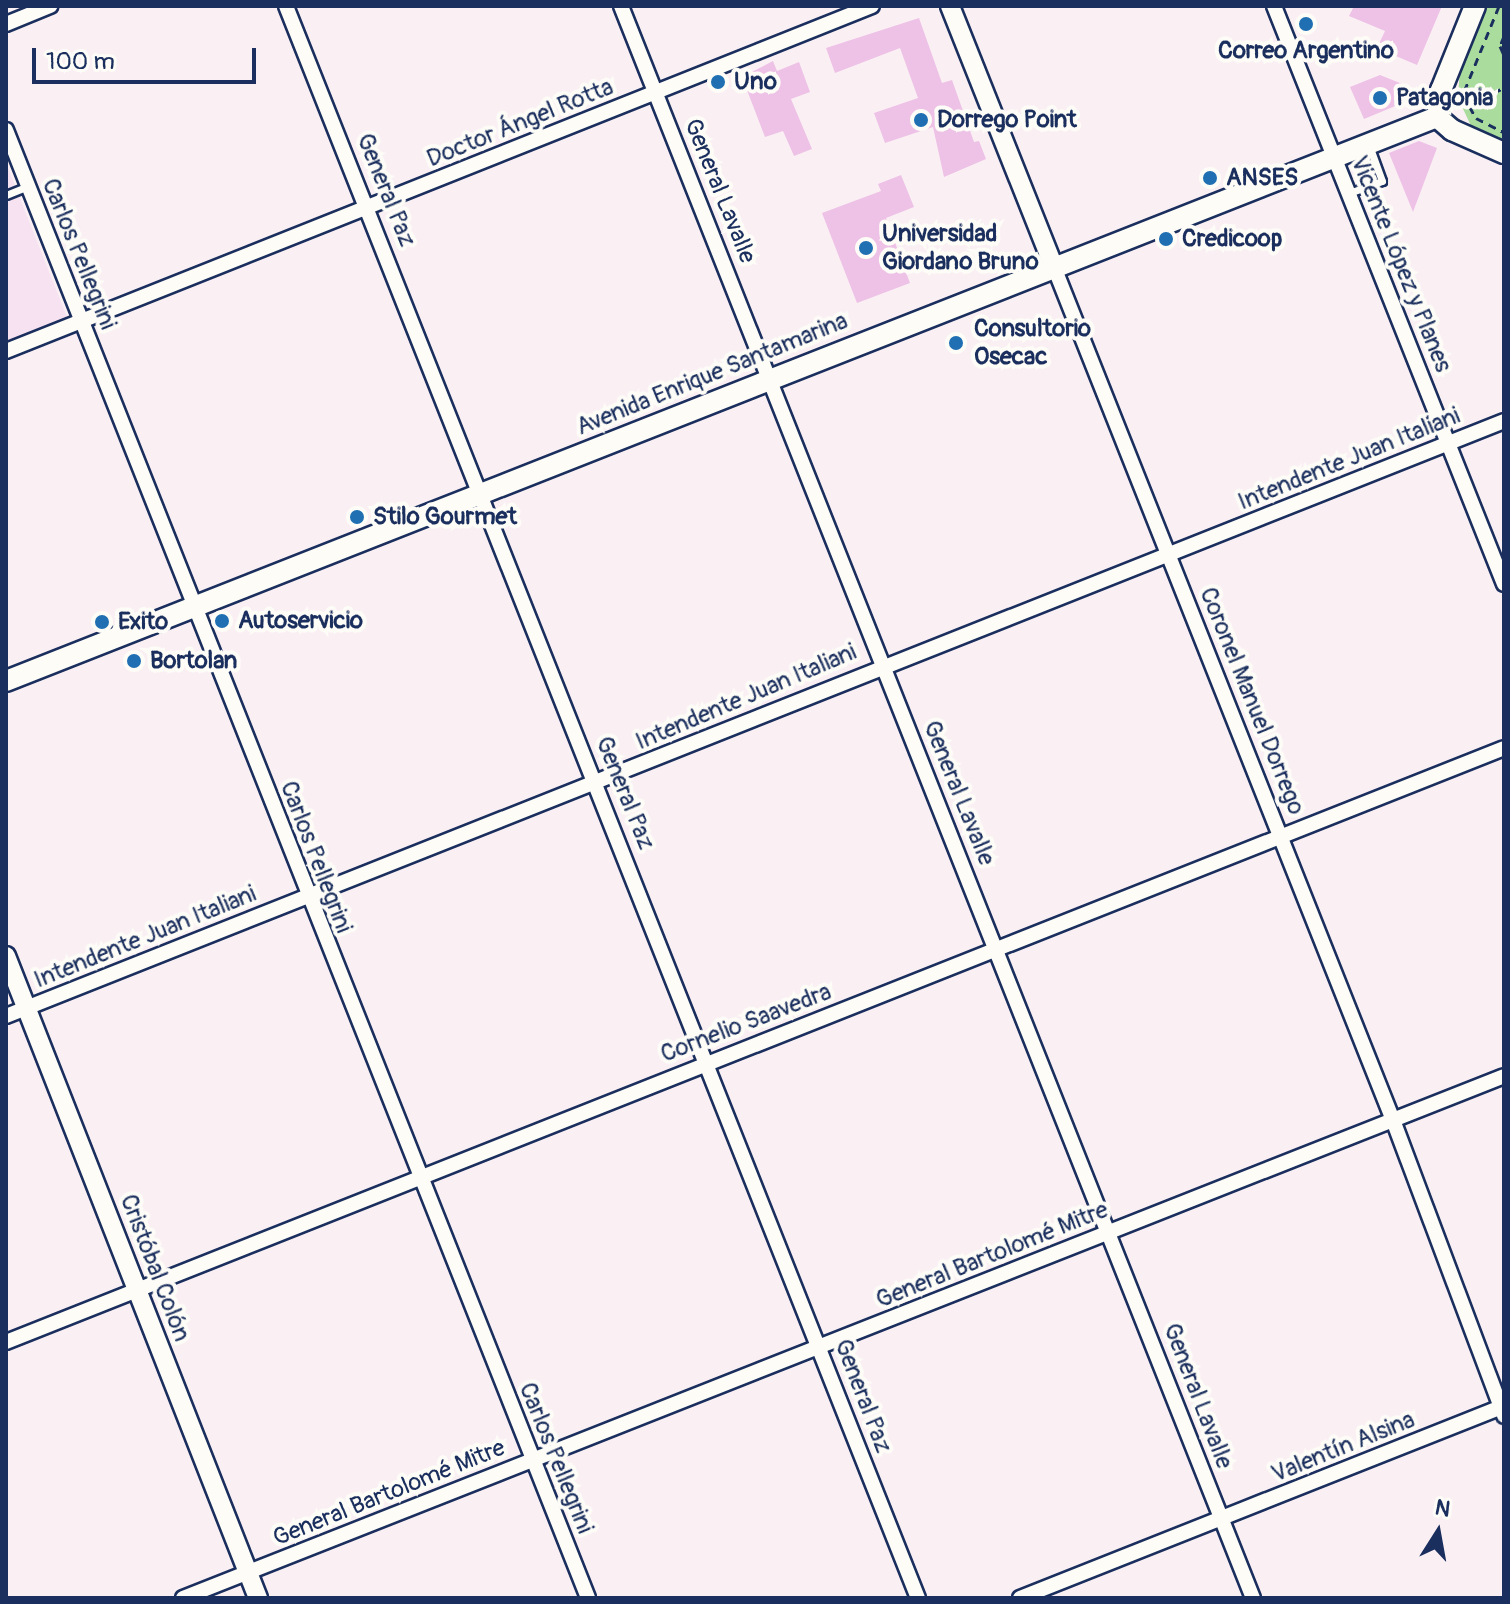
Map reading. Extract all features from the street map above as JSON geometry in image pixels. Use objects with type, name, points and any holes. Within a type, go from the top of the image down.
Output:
[{"type":"main road","points":[[1475,6],[1441,90],[1437,117],[1452,130],[1504,153]]},
{"type":"main road","name":"Avenida Enrique Santamarina","points":[[6,681],[1437,117]]},
{"type":"street","points":[[6,24],[50,6]]},
{"type":"street","name":"General Paz","points":[[286,6],[369,206],[918,1598]]},
{"type":"street","name":"General Lavalle","points":[[621,6],[998,949],[1253,1598]]},
{"type":"street","name":"Doctor Ángel Rotta","points":[[6,351],[872,6]]},
{"type":"street","name":"Coronel Manuel Dorrego","points":[[950,6],[1393,1120],[1503,1410]]},
{"type":"street","name":"Vicente López y Planes","points":[[1274,6],[1504,584]]},
{"type":"street","name":"Carlos Pellegrini","points":[[6,130],[197,607],[419,1180],[588,1598]]},
{"type":"street","name":"Intendente Juan Italiani","points":[[6,1016],[598,783],[883,664],[1504,421]]},
{"type":"street","name":"Cornelio Saavedra","points":[[6,1342],[419,1180],[708,1061],[1504,748]]},
{"type":"street","name":"Cristóbal Colón","points":[[6,956],[258,1598]]},
{"type":"street","name":"General Bartolomé Mitre","points":[[183,1598],[1504,1076]]},
{"type":"street","name":"Valentín Alsina","points":[[1020,1598],[1503,1410]]},
{"type":"lane","points":[[1349,193],[1382,181],[1368,143]]},
{"type":"lane","points":[[6,195],[28,186]]},
{"type":"path","points":[[1499,6],[1466,81],[1465,104],[1476,118],[1504,132]]},
{"type":"path","points":[[1504,36],[1500,46],[1504,55]]},
{"type":"path","points":[[1465,104],[1504,88]]},
{"type":"shaded area","points":[[6,163],[67,317],[6,341]]},
{"type":"green space","points":[[1487,6],[1504,6],[1504,141],[1471,126],[1458,98],[1460,67]]},
{"type":"building","points":[[1354,6],[1442,6],[1417,65],[1377,48],[1385,31],[1349,16]]},
{"type":"building","points":[[919,18],[942,83],[952,80],[974,142],[979,141],[986,159],[944,177],[933,127],[885,143],[874,113],[918,98],[900,48],[835,73],[826,48]]},
{"type":"building","points":[[773,61],[777,71],[799,62],[810,92],[791,99],[812,149],[794,156],[783,131],[765,137],[742,77]]},
{"type":"building","name":"Patagonia","points":[[1380,75],[1410,87],[1405,102],[1364,119],[1350,87]]},
{"type":"building","points":[[1419,141],[1437,148],[1413,212],[1389,153]]},
{"type":"building","name":"Universidad Giordano Bruno","points":[[901,175],[914,207],[886,218],[910,283],[857,303],[822,213],[881,191],[878,184]]},
{"type":"place","name":"Correo Argentino","points":[[1306,24]]},
{"type":"place","name":"Uno","points":[[718,82]]},
{"type":"place","name":"Patagonia","points":[[1380,98]]},
{"type":"place","name":"Dorrego Point","points":[[921,120]]},
{"type":"place","name":"ANSES","points":[[1210,178]]},
{"type":"place","name":"Credicoop","points":[[1166,239]]},
{"type":"place","name":"Universidad Giordano Bruno","points":[[866,248]]},
{"type":"place","name":"Consultorio Osecac","points":[[956,343]]},
{"type":"place","name":"Stilo Gourmet","points":[[357,517]]},
{"type":"place","name":"Autoservicio","points":[[222,621]]},
{"type":"place","name":"Exito","points":[[102,622]]},
{"type":"place","name":"Bortolan","points":[[134,661]]}]
